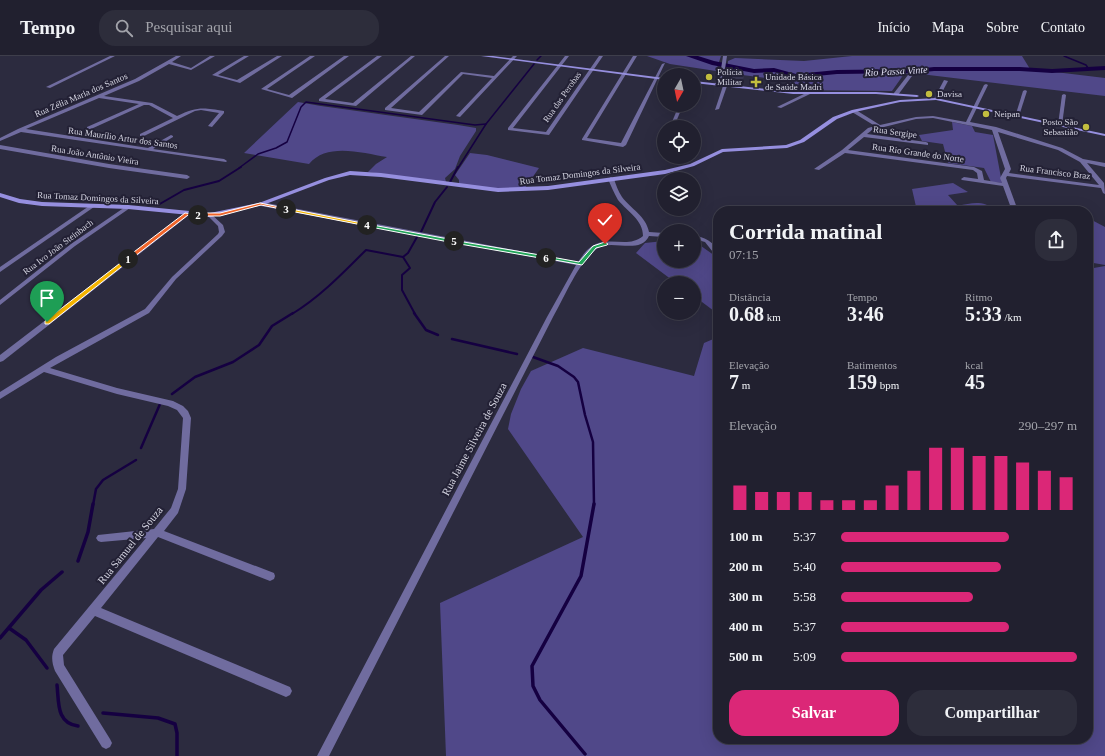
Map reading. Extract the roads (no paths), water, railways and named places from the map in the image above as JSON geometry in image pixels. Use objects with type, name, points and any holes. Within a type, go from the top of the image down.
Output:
[{"type":"main road","points":[[483,56],[513,58],[560,66],[657,78]]},
{"type":"main road","points":[[701,83],[808,94],[896,94],[936,99]]},
{"type":"main road","name":"Rua Tomaz Domingos da Silveira","points":[[0,195],[30,203],[128,207],[187,214],[210,215],[261,204],[327,179],[350,173],[381,175],[477,188],[513,191],[548,188],[678,170],[722,151],[787,146],[802,141],[829,121],[854,111],[900,101],[936,99],[1105,135]]},
{"type":"street","points":[[48,87],[113,56]]},
{"type":"street","name":"Rua Zélia Maria dos Santos","points":[[0,140],[137,80],[179,56]]},
{"type":"street","points":[[168,62],[191,69],[214,56]]},
{"type":"street","points":[[247,56],[214,75],[238,82],[280,56]]},
{"type":"street","points":[[313,56],[263,89],[290,96],[347,56]]},
{"type":"street","points":[[380,56],[322,100],[354,105],[413,56]]},
{"type":"street","points":[[447,56],[387,109],[420,114],[462,73],[495,77]]},
{"type":"street","points":[[560,66],[567,56]]},
{"type":"street","name":"Rua das Perobas","points":[[560,66],[510,129],[547,134],[600,56]]},
{"type":"street","points":[[635,56],[584,139],[623,145],[657,78]]},
{"type":"street","points":[[718,85],[724,67],[725,56]]},
{"type":"street","points":[[458,116],[513,58]]},
{"type":"street","points":[[662,68],[664,64]]},
{"type":"street","points":[[896,94],[910,76]]},
{"type":"street","points":[[936,99],[946,81]]},
{"type":"street","points":[[968,122],[986,85]]},
{"type":"street","points":[[717,109],[725,86]]},
{"type":"street","points":[[1017,116],[1025,91]]},
{"type":"street","points":[[779,107],[808,94]]},
{"type":"street","points":[[1060,125],[1064,95]]},
{"type":"street","points":[[98,96],[144,102],[153,105],[176,118]]},
{"type":"street","points":[[88,128],[144,102]]},
{"type":"street","points":[[142,135],[197,109],[222,112],[210,126]]},
{"type":"street","points":[[854,111],[880,127]]},
{"type":"street","points":[[817,169],[844,151],[868,131],[929,116],[994,128],[1056,147],[1082,161],[1105,165]]},
{"type":"street","points":[[994,128],[1008,169],[1003,178],[1013,206]]},
{"type":"street","name":"Rua Maurílio Artur dos Santos","points":[[20,130],[224,161]]},
{"type":"street","name":"Rua Sergipe","points":[[862,135],[926,144]]},
{"type":"street","points":[[149,149],[171,136]]},
{"type":"street","name":"Rua João Antônio Vieira","points":[[0,147],[187,177]]},
{"type":"street","name":"Rua Rio Grande do Norte","points":[[844,151],[974,169],[980,172],[981,181]]},
{"type":"street","points":[[1082,161],[1104,189]]},
{"type":"street","name":"Rua Francisco Braz","points":[[1005,174],[1104,189]]},
{"type":"street","points":[[611,179],[621,199],[638,216],[646,234],[657,235]]},
{"type":"street","points":[[964,179],[1005,185]]},
{"type":"street","points":[[261,204],[580,264]]},
{"type":"street","points":[[0,270],[92,206]]},
{"type":"street","name":"Rua Ivo João Steinbach","points":[[0,303],[73,245],[128,207]]},
{"type":"street","points":[[0,359],[187,214]]},
{"type":"street","points":[[0,396],[43,368],[143,314],[150,308],[174,278],[222,232],[221,226],[210,215]]},
{"type":"street","name":"Rua Jaime Silveira de Souza","points":[[323,756],[550,317],[580,264],[590,251],[599,244],[637,243],[643,241],[646,234]]},
{"type":"street","points":[[701,239],[707,241],[713,249]]},
{"type":"street","name":"Rua Samuel de Souza","points":[[43,368],[118,391],[170,403],[180,408],[185,413],[188,426],[182,489],[175,510],[62,646],[58,653],[57,659],[59,667],[106,743]]},
{"type":"street","points":[[101,538],[158,532],[270,576]]},
{"type":"street","points":[[93,610],[286,691]]},
{"type":"waterway","points":[[537,60],[541,56]]},
{"type":"waterway","name":"Rio Passa Vinte","points":[[690,56],[712,63],[737,68],[754,71],[774,70],[796,76],[837,72],[915,71],[934,69],[1020,69],[1052,71],[1105,68]]},
{"type":"waterway","points":[[1064,56],[1086,65],[1088,68]]},
{"type":"waterway","points":[[486,124],[534,64]]},
{"type":"waterway","points":[[239,168],[258,154],[276,148],[287,142],[301,107],[306,102],[475,125],[486,124]]},
{"type":"waterway","points":[[458,168],[486,124]]},
{"type":"waterway","points":[[158,205],[184,190],[219,181],[241,167]]},
{"type":"waterway","points":[[450,182],[458,167]]},
{"type":"waterway","points":[[421,232],[435,202],[447,187]]},
{"type":"waterway","points":[[403,257],[408,253],[417,237]]},
{"type":"waterway","points":[[292,314],[322,292],[366,250],[403,257]]},
{"type":"waterway","points":[[403,257],[410,268],[402,275],[402,290],[415,314]]},
{"type":"waterway","points":[[172,394],[195,377],[233,362],[259,345],[272,326],[293,313]]},
{"type":"waterway","points":[[414,313],[426,330],[438,335]]},
{"type":"waterway","points":[[452,339],[517,354]]},
{"type":"waterway","points":[[533,357],[558,366],[574,377],[578,382],[585,415],[593,442],[594,504]]},
{"type":"waterway","points":[[141,448],[160,404]]},
{"type":"waterway","points":[[93,505],[96,489],[103,480],[136,460]]},
{"type":"waterway","points":[[78,561],[88,532],[93,504]]},
{"type":"waterway","points":[[585,754],[540,700],[533,686],[532,666],[581,576],[594,504]]},
{"type":"waterway","points":[[0,638],[41,590],[62,572]]},
{"type":"waterway","points":[[9,628],[26,640],[47,668]]},
{"type":"waterway","points":[[57,685],[59,705],[62,716],[66,721],[78,726]]},
{"type":"waterway","points":[[103,713],[158,718],[175,724],[177,733],[177,756]]},
{"type":"place","name":"Polícia Militar","points":[[709,77]]},
{"type":"place","name":"Unidade Básica de Saúde Madri","points":[[756,82]]},
{"type":"place","name":"Davisa","points":[[929,94]]},
{"type":"place","name":"Neipan","points":[[986,114]]},
{"type":"place","name":"Posto São Sebastião","points":[[1086,127]]}]
